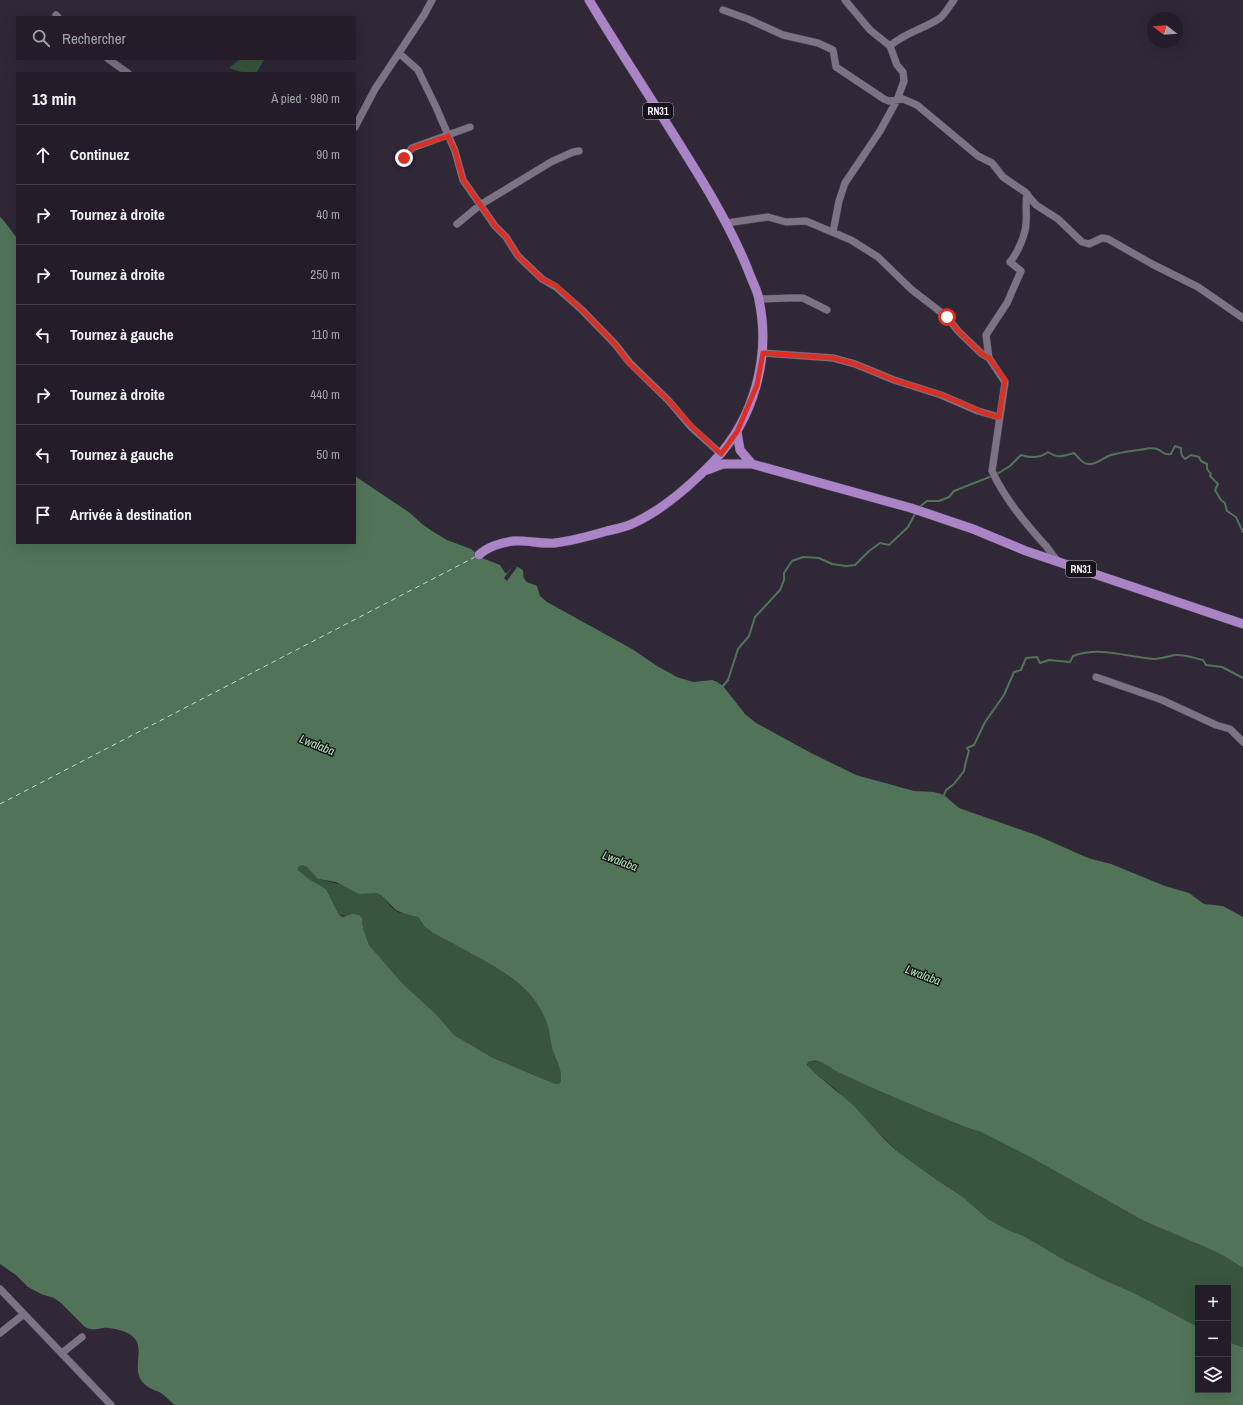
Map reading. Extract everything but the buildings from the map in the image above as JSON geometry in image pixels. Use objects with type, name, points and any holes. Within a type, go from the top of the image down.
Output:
[{"type":"main road","name":"RN31","points":[[589,0],[612,39],[689,159],[727,223],[740,249],[759,299],[763,333],[763,353],[757,385],[737,432]]},
{"type":"main road","points":[[479,555],[484,550],[489,548],[514,541],[554,543],[577,539],[632,524],[654,513],[705,471],[721,454],[737,432]]},
{"type":"main road","points":[[737,432],[740,450],[752,464]]},
{"type":"main road","points":[[705,471],[723,464],[752,464]]},
{"type":"main road","name":"RN31","points":[[752,464],[921,511],[1026,551],[1057,560],[1243,624]]},
{"type":"street","points":[[356,125],[376,88],[424,15],[432,0]]},
{"type":"street","points":[[833,232],[839,201],[845,183],[871,145],[897,100],[904,84],[903,73],[893,57],[890,46],[870,30],[845,0]]},
{"type":"street","points":[[890,46],[897,40],[941,17],[954,0]]},
{"type":"street","points":[[723,10],[754,21],[783,34],[818,43],[833,50],[836,67],[884,99],[890,101],[903,99],[917,105],[978,156],[992,163],[1003,177],[1027,194],[1036,205],[1058,219],[1082,242],[1089,244],[1102,238],[1108,239],[1152,264],[1198,287],[1243,318]]},
{"type":"street","points":[[399,53],[418,70],[455,151],[462,178],[495,226],[506,237],[520,258],[542,279],[556,286],[582,310],[615,344],[630,364],[721,454]]},
{"type":"street","points":[[109,60],[127,72]]},
{"type":"street","points":[[404,158],[412,148],[470,127]]},
{"type":"street","points":[[457,224],[480,205],[551,162],[573,152],[579,151]]},
{"type":"street","points":[[1027,194],[1025,204],[1026,226],[1016,255],[1010,262],[1021,271],[1007,303],[986,335],[989,358],[1005,382],[992,471],[997,482],[1013,506],[1057,560]]},
{"type":"street","points":[[727,223],[768,218],[786,222],[806,220],[851,240],[878,257],[912,290],[947,317],[959,332],[982,354],[989,358]]},
{"type":"street","points":[[759,299],[803,298],[827,310]]},
{"type":"street","points":[[763,353],[833,358],[848,362],[859,365],[894,380],[942,395],[984,413],[999,417]]},
{"type":"street","points":[[1096,677],[1162,700],[1216,725],[1231,730],[1243,742]]},
{"type":"street","points":[[0,1289],[112,1405]]},
{"type":"street","points":[[0,1333],[24,1314]]},
{"type":"street","points":[[62,1353],[82,1337]]},
{"type":"shaded area","points":[[239,60],[264,60],[257,72],[242,72],[229,68]]},
{"type":"shaded area","points":[[302,865],[307,867],[318,879],[377,893],[396,911],[418,917],[425,927],[432,932],[510,976],[522,986],[542,1011],[561,1074],[560,1083],[553,1083],[493,1058],[454,1035],[437,1015],[403,984],[369,945],[363,928],[363,922],[352,914],[347,916],[339,915],[326,889],[309,879],[298,870],[298,867]]},
{"type":"shaded area","points":[[811,1061],[823,1062],[861,1082],[965,1127],[981,1132],[1030,1157],[1144,1221],[1224,1256],[1243,1268],[1243,1347],[1231,1343],[1231,1285],[1195,1285],[1195,1325],[1134,1293],[1066,1261],[1024,1236],[1008,1230],[988,1219],[963,1197],[898,1152],[834,1088],[808,1067],[807,1063]]},
{"type":"water","name":"Lwalaba","points":[[0,217],[16,237],[16,544],[356,544],[356,477],[410,513],[432,531],[447,540],[471,549],[482,558],[500,565],[505,573],[507,573],[513,566],[522,569],[527,582],[537,586],[540,596],[547,602],[632,649],[657,666],[677,677],[693,682],[712,680],[717,682],[723,686],[745,714],[756,723],[811,753],[856,775],[914,791],[934,792],[944,795],[959,808],[1036,835],[1088,858],[1111,864],[1165,886],[1189,893],[1204,904],[1223,906],[1243,917],[1243,1268],[1224,1256],[1144,1221],[1030,1157],[981,1132],[965,1127],[870,1086],[838,1072],[820,1062],[812,1061],[808,1062],[807,1065],[853,1105],[898,1152],[963,1197],[988,1219],[1008,1230],[1024,1236],[1066,1261],[1134,1293],[1195,1325],[1195,1393],[1231,1393],[1231,1343],[1243,1347],[1243,1405],[175,1405],[161,1393],[147,1387],[141,1380],[138,1369],[138,1345],[132,1336],[126,1332],[114,1329],[87,1328],[54,1298],[41,1294],[28,1287],[16,1275],[0,1264]],"holes":[[[302,865],[307,867],[318,879],[336,882],[359,894],[377,893],[396,910],[418,917],[425,927],[432,932],[510,976],[522,986],[542,1011],[548,1027],[552,1048],[560,1070],[560,1083],[553,1083],[493,1058],[454,1035],[437,1015],[403,984],[369,945],[363,928],[362,918],[359,915],[352,914],[343,917],[339,915],[326,889],[309,879],[298,870],[298,867]]]},
{"type":"pier","points":[[513,566],[517,567],[507,581],[504,578]]},
{"type":"waterway","points":[[997,474],[1010,466],[1021,455],[1034,457],[1041,456],[1048,452],[1058,456],[1063,456],[1074,453],[1083,462],[1091,464],[1111,455],[1147,448],[1156,449],[1165,454],[1171,454],[1175,446],[1181,448],[1185,459],[1191,455],[1199,457],[1201,461],[1207,464],[1207,469],[1211,474],[1210,476],[1218,484],[1215,490],[1221,500],[1225,503],[1227,511],[1236,517],[1243,532]]},
{"type":"waterway","points":[[918,508],[927,501],[939,501],[949,497],[954,491],[992,476]]},
{"type":"waterway","points":[[723,686],[728,680],[738,649],[749,636],[755,617],[780,590],[784,580],[784,573],[792,561],[803,557],[819,558],[832,564],[846,566],[855,565],[869,551],[880,543],[889,545],[908,527],[916,512]]},
{"type":"waterway","points":[[944,795],[946,790],[954,784],[964,771],[969,751],[967,748],[974,745],[985,722],[1004,695],[1014,672],[1021,670],[1026,658],[1037,657],[1040,663],[1049,660],[1070,662],[1073,656],[1094,652],[1114,653],[1154,659],[1182,655],[1203,660],[1206,665],[1222,667],[1243,678]]},
{"type":"ferry route","points":[[0,804],[475,557]]},
{"type":"route","points":[[404,158],[412,148],[448,136],[455,151],[463,180],[495,226],[506,237],[518,256],[542,279],[556,286],[582,310],[615,344],[630,364],[721,454],[737,432],[757,385],[763,353],[783,356],[833,358],[855,364],[894,380],[918,386],[984,413],[999,417],[1005,380],[989,358],[982,354],[959,332],[947,317]]}]
